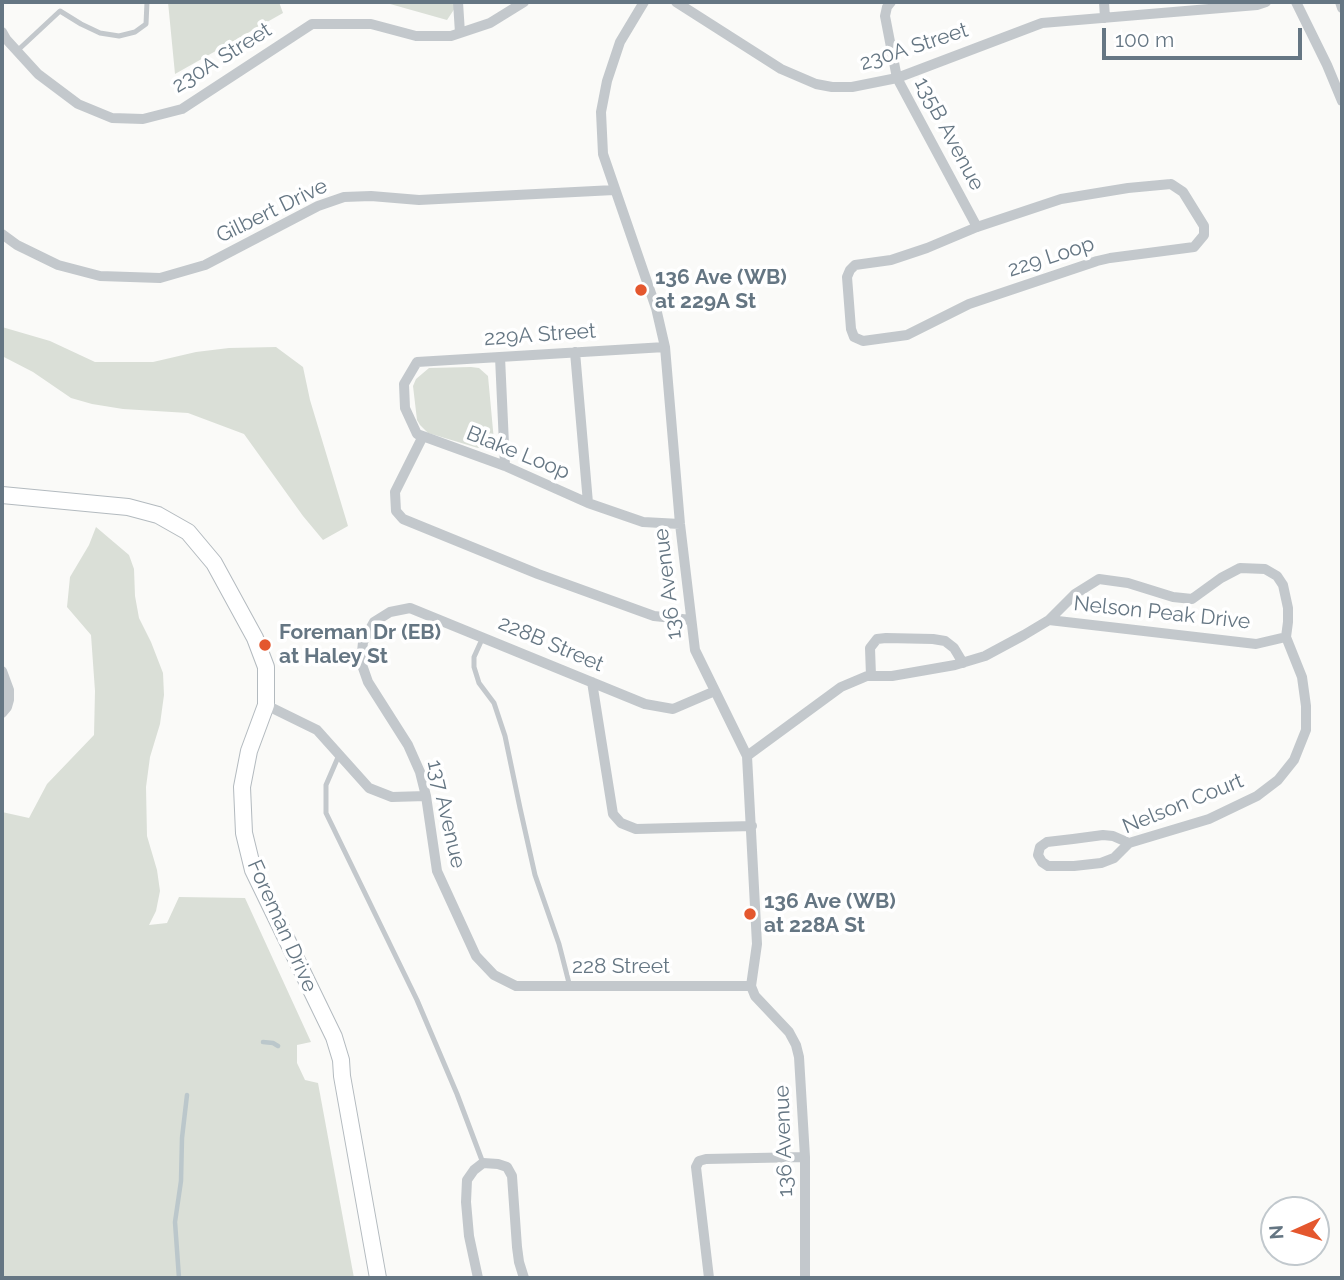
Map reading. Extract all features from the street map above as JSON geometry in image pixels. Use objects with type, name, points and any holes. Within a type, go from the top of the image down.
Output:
[{"type":"street","points":[[457,2],[460,33]]},
{"type":"street","name":"230A Street","points":[[2,32],[38,74],[78,104],[111,118],[143,118],[182,109],[312,24],[371,24],[416,36],[451,36],[490,23],[524,2]]},
{"type":"street","name":"136 Avenue","points":[[644,2],[620,42],[607,81],[601,112],[603,154],[656,308],[665,347],[680,524],[695,650],[747,756],[757,944],[751,986],[755,996],[789,1032],[799,1057],[806,1157],[806,1278]]},
{"type":"street","name":"230A Street","points":[[676,2],[781,69],[816,84],[832,87],[852,87],[897,78],[1042,23],[1257,5],[1266,2]]},
{"type":"street","name":"135B Avenue","points":[[891,2],[887,6],[885,16],[897,78],[977,227]]},
{"type":"street","points":[[1104,2],[1105,18]]},
{"type":"street","points":[[1296,2],[1342,101]]},
{"type":"street","points":[[1340,2],[1342,8]]},
{"type":"street","name":"229 Loop","points":[[1171,184],[1183,192],[1204,226],[1204,235],[1194,247],[1110,258],[969,304],[907,335],[863,341],[854,337],[847,277],[855,265],[891,260],[977,227],[1061,199],[1171,184]]},
{"type":"street","name":"Gilbert Drive","points":[[2,234],[17,245],[58,265],[107,277],[160,278],[205,265],[318,206],[344,197],[418,200],[614,190]]},
{"type":"street","name":"229A Street","points":[[423,436],[417,434],[405,408],[404,384],[416,362],[665,347]]},
{"type":"street","points":[[575,352],[588,503]]},
{"type":"street","points":[[500,357],[505,466]]},
{"type":"street","points":[[423,436],[395,492],[396,511],[403,519],[538,574],[654,616],[691,620]]},
{"type":"street","name":"Blake Loop","points":[[423,436],[505,466],[588,503],[643,522],[680,524]]},
{"type":"street","name":"Foreman Drive","points":[[2,495],[128,507],[158,515],[188,532],[214,563],[256,638],[266,667],[266,705],[249,751],[242,787],[244,834],[253,870],[334,1037],[341,1060],[378,1278]]},
{"type":"street","name":"Nelson Peak Drive","points":[[747,756],[841,687],[867,676],[892,676],[963,663],[985,656],[1049,620],[1076,594],[1099,579],[1128,583],[1173,597],[1192,599],[1240,568],[1265,569],[1277,576],[1283,585],[1288,608],[1286,637],[1256,644],[1049,620]]},
{"type":"street","name":"228B Street","points":[[374,622],[390,612],[410,608],[645,704],[673,709],[715,691]]},
{"type":"street","name":"137 Avenue","points":[[374,622],[363,642],[361,662],[368,682],[408,745],[420,772],[437,871],[476,956],[494,975]]},
{"type":"street","name":"Nelson Court","points":[[1129,843],[1114,836],[1102,835],[1060,840],[1047,842],[1040,847],[1038,855],[1048,866],[1101,863],[1114,858],[1129,843],[1209,818],[1258,796],[1278,780],[1294,760],[1306,730],[1306,706],[1301,677],[1286,637]]},
{"type":"street","points":[[871,676],[870,648],[877,639],[945,641],[954,648],[963,663]]},
{"type":"street","points":[[2,671],[9,690],[7,707],[2,713]]},
{"type":"street","points":[[592,682],[613,814],[621,823],[636,829],[752,826]]},
{"type":"street","points":[[266,705],[317,730],[369,788],[392,797],[426,796]]},
{"type":"street","name":"228 Street","points":[[494,975],[516,986],[751,986]]},
{"type":"street","points":[[709,1278],[696,1167],[699,1161],[806,1157]]},
{"type":"street","points":[[478,1278],[469,1236],[466,1202],[467,1180],[483,1163],[508,1167],[512,1176],[517,1247],[524,1278]]},
{"type":"lane","points":[[57,2],[60,11],[81,24],[100,33],[119,36],[135,32],[146,24],[148,2]]},
{"type":"lane","points":[[17,51],[60,11]]},
{"type":"lane","points":[[483,637],[474,656],[474,667],[479,683],[495,703],[505,736],[535,875],[559,944],[570,986]]},
{"type":"lane","points":[[339,755],[326,785],[327,813],[417,1000],[483,1163]]},
{"type":"shaded area","points":[[168,2],[279,2],[283,13],[175,74]]},
{"type":"shaded area","points":[[383,2],[459,2],[447,20]]},
{"type":"shaded area","points":[[2,327],[50,341],[95,362],[153,362],[196,352],[276,347],[303,367],[310,400],[348,526],[323,540],[244,434],[188,413],[123,409],[71,398],[33,372],[2,356]]},
{"type":"shaded area","points":[[429,368],[479,368],[488,376],[494,441],[485,448],[428,433],[417,420],[413,386],[416,379]]},
{"type":"shaded area","points":[[96,527],[129,555],[134,569],[139,618],[163,673],[164,695],[160,724],[150,757],[146,787],[147,836],[160,891],[156,911],[149,925],[167,923],[179,897],[245,898],[311,1042],[297,1045],[297,1063],[305,1080],[318,1083],[354,1278],[2,1278],[2,812],[29,818],[47,784],[94,735],[95,691],[91,635],[67,607],[70,577]]},
{"type":"waterway","points":[[263,1042],[278,1046]]},
{"type":"waterway","points":[[179,1278],[175,1222],[181,1181],[187,1095]]},
{"type":"place","name":"136 Ave (WB) at 229A St","points":[[641,290]]},
{"type":"place","name":"Foreman Dr (EB) at Haley St","points":[[265,645]]},
{"type":"place","name":"136 Ave (WB) at 228A St","points":[[750,914]]}]
